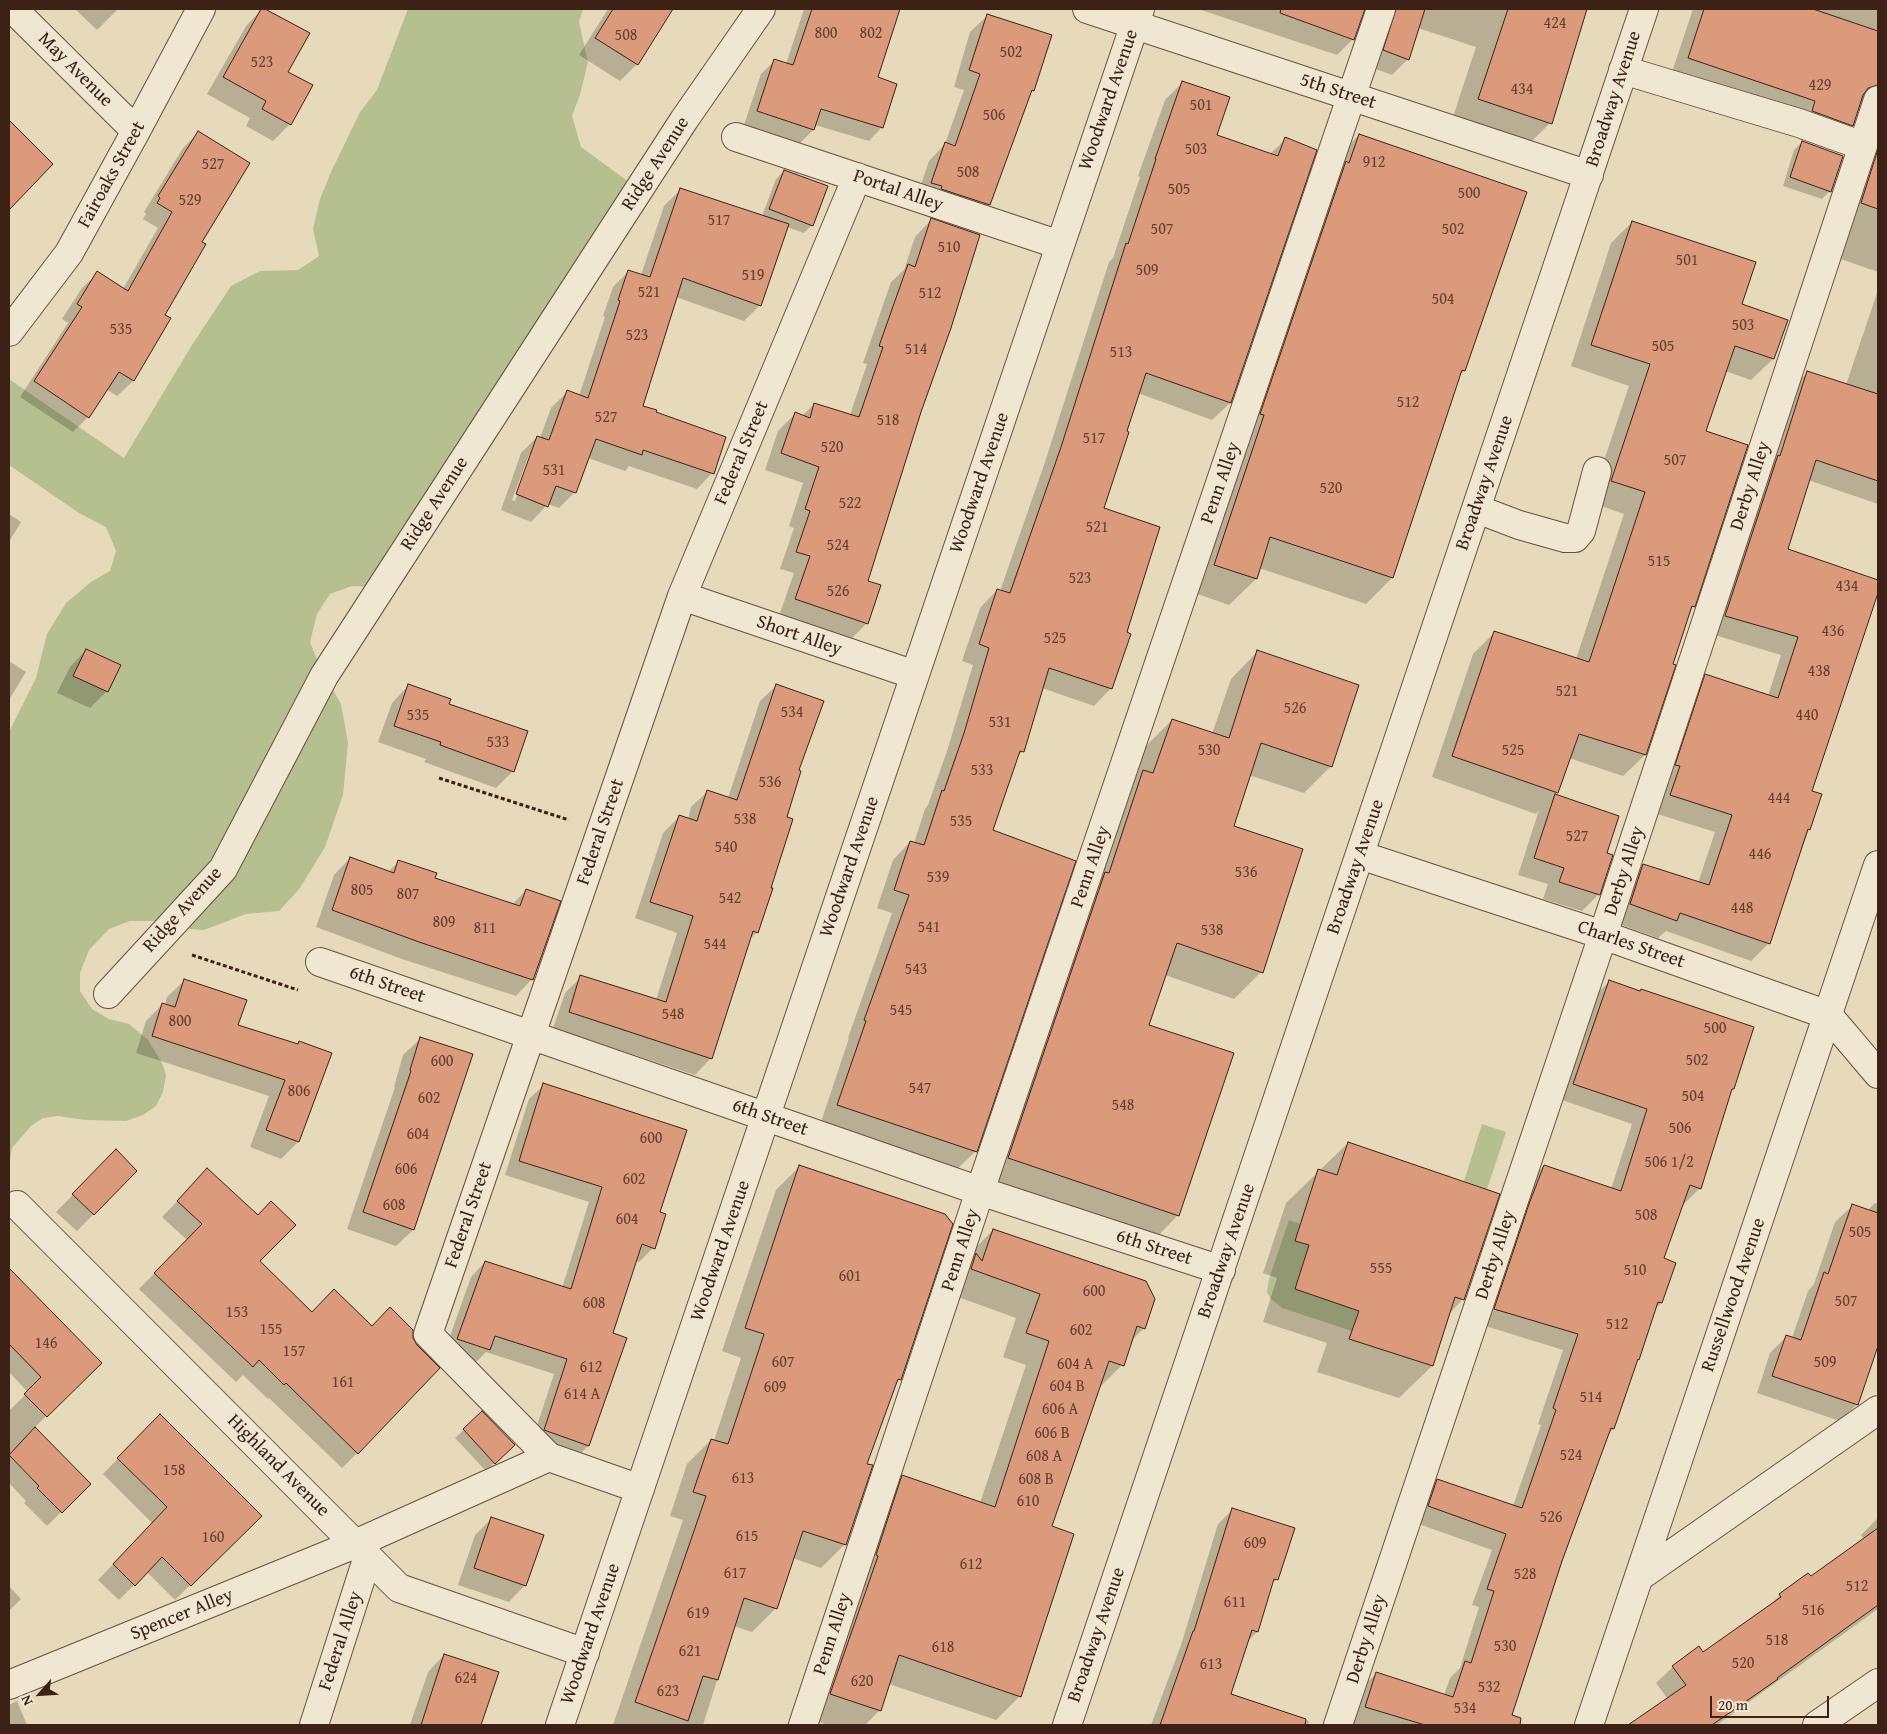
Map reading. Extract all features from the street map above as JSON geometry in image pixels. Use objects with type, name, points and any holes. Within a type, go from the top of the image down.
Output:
[{"type":"street","name":"May Avenue","points":[[13,9],[136,131]]},
{"type":"street","name":"Fairoaks Street","points":[[9,332],[69,253],[201,9]]},
{"type":"street","name":"Ridge Avenue","points":[[108,994],[223,869],[324,676],[684,120],[760,9]]},
{"type":"street","name":"5th Street","points":[[1087,9],[1137,17],[1352,97],[1589,175]]},
{"type":"street","name":"Penn Alley","points":[[803,1725],[980,1191],[1381,9]]},
{"type":"street","name":"Broadway Avenue","points":[[1067,1725],[1644,9]]},
{"type":"street","name":"Woodward Avenue","points":[[560,1725],[1137,17]]},
{"type":"street","points":[[1623,70],[1799,123],[1863,146]]},
{"type":"street","name":"Derby Alley","points":[[1338,1725],[1603,935],[1878,100]]},
{"type":"street","name":"Portal Alley","points":[[736,136],[1060,245]]},
{"type":"street","name":"Federal Street","points":[[640,1489],[549,1457],[428,1334],[682,596],[857,177]]},
{"type":"street","points":[[1477,509],[1518,526],[1565,538],[1575,538],[1581,532],[1598,471]]},
{"type":"street","name":"Short Alley","points":[[682,596],[915,675]]},
{"type":"street","name":"Charles Street","points":[[1360,855],[1603,935],[1828,1015]]},
{"type":"street","name":"Russellwood Avenue","points":[[1589,1725],[1878,865]]},
{"type":"street","name":"6th Street","points":[[320,962],[980,1191],[1221,1270]]},
{"type":"street","points":[[1828,1015],[1878,1074]]},
{"type":"street","name":"Highland Avenue","points":[[17,1205],[399,1588],[585,1653]]},
{"type":"street","points":[[1639,1577],[1878,1410]]},
{"type":"street","points":[[362,1550],[549,1457]]},
{"type":"street","name":"Spencer Alley","points":[[9,1685],[362,1550]]},
{"type":"street","name":"Federal Alley","points":[[314,1725],[362,1550]]},
{"type":"street","points":[[1817,1725],[1878,1683]]},
{"type":"path","points":[[439,778],[602,831]]},
{"type":"path","points":[[155,942],[299,990]]},
{"type":"green space","points":[[408,9],[583,9],[579,22],[588,62],[580,95],[572,116],[581,147],[637,188],[379,587],[352,586],[330,594],[317,614],[310,642],[321,669],[341,704],[348,743],[343,795],[325,847],[300,888],[279,911],[246,914],[204,930],[176,928],[154,921],[130,921],[109,929],[89,950],[80,973],[80,991],[92,1009],[109,1019],[129,1024],[148,1040],[162,1063],[166,1075],[163,1092],[156,1106],[143,1115],[126,1121],[85,1120],[58,1116],[43,1118],[31,1126],[12,1148],[9,1166],[9,732],[36,678],[47,634],[66,603],[91,582],[110,571],[116,551],[106,527],[79,513],[9,465],[9,379],[124,458],[192,345],[231,286],[260,271],[298,270],[319,256],[313,229],[320,199],[360,112],[377,90]]},
{"type":"green space","points":[[1482,1124],[1506,1132],[1487,1189],[1464,1181]]},
{"type":"green space","points":[[1289,1220],[1300,1224],[1295,1241],[1314,1247],[1307,1251],[1295,1289],[1320,1298],[1324,1286],[1362,1299],[1352,1331],[1282,1308],[1270,1298],[1267,1292],[1269,1279]]},
{"type":"building","points":[[261,9],[265,9],[310,33],[288,72],[313,85],[291,125],[262,109],[266,101],[223,77]]},
{"type":"building","points":[[613,9],[673,9],[638,65],[595,38]]},
{"type":"building","points":[[812,9],[900,9],[878,77],[897,84],[883,128],[821,109],[814,130],[757,111],[774,59],[793,65]]},
{"type":"building","points":[[1281,9],[1365,9],[1354,40],[1280,13]]},
{"type":"building","points":[[1396,9],[1425,9],[1409,60],[1383,50]]},
{"type":"building","points":[[1508,9],[1587,9],[1552,124],[1478,99]]},
{"type":"building","points":[[1704,9],[1813,9],[1878,31],[1878,85],[1868,88],[1863,95],[1853,126],[1812,111],[1815,101],[1688,58]]},
{"type":"building","points":[[987,14],[1052,35],[1034,91],[1032,90],[990,205],[941,189],[942,186],[931,183],[945,142],[955,146],[980,74],[969,70]]},
{"type":"building","points":[[1182,81],[1230,97],[1217,135],[1278,156],[1285,137],[1317,150],[1231,403],[1146,373],[1104,508],[1160,527],[1127,632],[1131,634],[1112,689],[1049,668],[1024,752],[1020,751],[993,830],[1076,861],[977,1152],[837,1105],[866,1021],[864,1020],[909,895],[894,890],[910,841],[924,845],[942,790],[944,791],[964,733],[989,648],[979,644],[997,589],[1010,593],[1061,447],[1126,243],[1128,244]]},
{"type":"building","points":[[9,120],[53,164],[9,210]]},
{"type":"building","points":[[198,131],[250,163],[202,242],[206,244],[165,315],[171,318],[134,381],[119,372],[89,418],[34,381],[82,307],[77,304],[97,271],[128,291],[172,212],[157,203],[160,198],[158,196]]},
{"type":"building","points":[[1359,134],[1527,192],[1465,371],[1462,370],[1393,578],[1270,537],[1257,579],[1214,565],[1264,415],[1260,414],[1346,161],[1349,163]]},
{"type":"building","points":[[1802,141],[1843,156],[1831,192],[1790,177]]},
{"type":"building","points":[[1878,149],[1878,209],[1861,203]]},
{"type":"building","points":[[784,170],[828,186],[813,226],[769,209]]},
{"type":"building","points":[[680,188],[789,224],[761,306],[683,278],[643,406],[726,437],[714,474],[643,450],[642,455],[596,439],[576,493],[556,486],[548,507],[516,494],[537,436],[549,440],[567,390],[588,398],[620,301],[618,300],[628,270],[650,277]]},
{"type":"building","points":[[931,218],[980,235],[951,328],[921,412],[868,581],[881,585],[868,624],[795,599],[810,556],[796,552],[810,511],[805,509],[819,467],[781,453],[795,412],[810,418],[814,403],[859,417],[883,347],[879,346],[908,264],[915,267]]},
{"type":"building","points":[[1632,221],[1756,262],[1742,304],[1788,320],[1774,359],[1735,346],[1706,431],[1748,445],[1695,607],[1692,606],[1673,664],[1676,665],[1646,755],[1579,734],[1558,793],[1452,756],[1494,631],[1589,662],[1645,492],[1611,481],[1650,364],[1591,345]]},
{"type":"building","points":[[1807,371],[1878,394],[1878,481],[1816,460],[1788,549],[1878,580],[1878,593],[1812,791],[1822,794],[1810,830],[1808,829],[1770,944],[1680,913],[1677,921],[1630,904],[1643,864],[1709,885],[1732,815],[1670,795],[1680,766],[1675,765],[1705,674],[1778,698],[1798,637],[1725,616]]},
{"type":"building","points":[[86,649],[121,665],[108,692],[73,676]]},
{"type":"building","points":[[1257,650],[1359,685],[1332,767],[1261,743],[1234,826],[1303,849],[1263,973],[1177,943],[1149,1025],[1234,1053],[1179,1216],[1008,1158],[1105,872],[1109,873],[1143,770],[1153,773],[1172,719],[1229,738]]},
{"type":"building","points":[[408,684],[451,699],[449,704],[528,731],[514,772],[440,745],[441,742],[394,726]]},
{"type":"building","points":[[776,684],[824,701],[799,770],[801,771],[787,817],[793,819],[771,888],[773,888],[758,933],[753,931],[712,1059],[569,1012],[580,975],[666,1002],[693,916],[650,902],[679,815],[697,821],[707,790],[737,800]]},
{"type":"building","points":[[1555,794],[1619,816],[1607,853],[1613,855],[1600,895],[1559,882],[1564,868],[1534,858]]},
{"type":"building","points":[[350,857],[394,873],[398,860],[437,873],[435,878],[520,906],[526,889],[561,901],[533,980],[419,942],[332,910]]},
{"type":"building","points":[[184,979],[247,1000],[238,1025],[298,1044],[299,1041],[332,1053],[299,1142],[266,1130],[285,1080],[152,1036],[162,1003],[175,1007]]},
{"type":"building","points":[[1609,980],[1754,1027],[1734,1089],[1732,1089],[1701,1189],[1690,1185],[1664,1258],[1676,1263],[1662,1303],[1658,1302],[1614,1429],[1611,1428],[1562,1561],[1512,1715],[1521,1718],[1520,1725],[1425,1725],[1365,1707],[1376,1672],[1453,1697],[1465,1661],[1471,1663],[1494,1591],[1487,1589],[1506,1534],[1428,1506],[1437,1479],[1522,1508],[1556,1410],[1553,1408],[1578,1334],[1494,1309],[1529,1204],[1544,1165],[1621,1191],[1647,1109],[1573,1084]]},
{"type":"building","points":[[420,1037],[473,1054],[414,1230],[363,1212],[411,1071]]},
{"type":"building","points":[[543,1083],[687,1130],[660,1212],[666,1214],[655,1249],[642,1244],[613,1333],[627,1338],[589,1446],[544,1430],[567,1359],[495,1336],[490,1350],[457,1339],[485,1261],[571,1289],[602,1187],[519,1161]]},
{"type":"building","points":[[1348,1142],[1500,1194],[1464,1300],[1455,1297],[1433,1366],[1349,1339],[1359,1311],[1295,1289],[1309,1245],[1295,1241],[1318,1169],[1337,1175]]},
{"type":"building","points":[[116,1149],[137,1171],[94,1215],[72,1194]]},
{"type":"building","points":[[799,1165],[945,1214],[953,1224],[901,1380],[898,1379],[867,1464],[873,1465],[846,1545],[803,1531],[777,1609],[744,1598],[718,1680],[703,1676],[688,1721],[635,1702],[706,1496],[693,1492],[711,1439],[728,1444],[764,1334],[745,1328]]},
{"type":"building","points":[[207,1168],[258,1215],[271,1201],[296,1225],[260,1261],[312,1312],[334,1289],[372,1326],[390,1307],[413,1330],[413,1338],[417,1345],[440,1368],[358,1454],[286,1383],[284,1385],[259,1360],[253,1367],[154,1273],[202,1224],[177,1201]]},
{"type":"building","points":[[1852,1204],[1878,1213],[1878,1346],[1858,1405],[1772,1376],[1786,1335],[1801,1340],[1824,1272],[1828,1274]]},
{"type":"building","points":[[993,1229],[1146,1281],[1155,1299],[1145,1329],[1137,1326],[1124,1366],[1109,1361],[1052,1526],[1074,1534],[1021,1697],[899,1655],[881,1711],[830,1694],[878,1556],[876,1555],[902,1475],[995,1507],[1049,1341],[1026,1333],[1040,1294],[971,1269],[976,1253],[982,1261]]},
{"type":"building","points":[[9,1268],[102,1363],[47,1417],[24,1394],[41,1377],[9,1344]]},
{"type":"building","points":[[482,1411],[515,1445],[495,1464],[463,1429]]},
{"type":"building","points":[[160,1414],[262,1516],[191,1586],[162,1557],[135,1586],[113,1564],[167,1507],[117,1458]]},
{"type":"building","points":[[35,1427],[91,1484],[62,1513],[37,1488],[39,1486],[9,1455]]},
{"type":"building","points":[[1232,1508],[1295,1528],[1278,1580],[1274,1579],[1258,1632],[1252,1630],[1231,1694],[1306,1719],[1305,1725],[1160,1725],[1194,1631]]},
{"type":"building","points":[[491,1517],[544,1535],[526,1586],[474,1568]]},
{"type":"building","points":[[1878,1528],[1878,1605],[1712,1725],[1628,1725],[1686,1685],[1672,1666],[1699,1646],[1703,1652],[1781,1597],[1779,1594],[1808,1573],[1811,1576]]},
{"type":"building","points":[[444,1654],[499,1672],[481,1725],[421,1725]]}]
